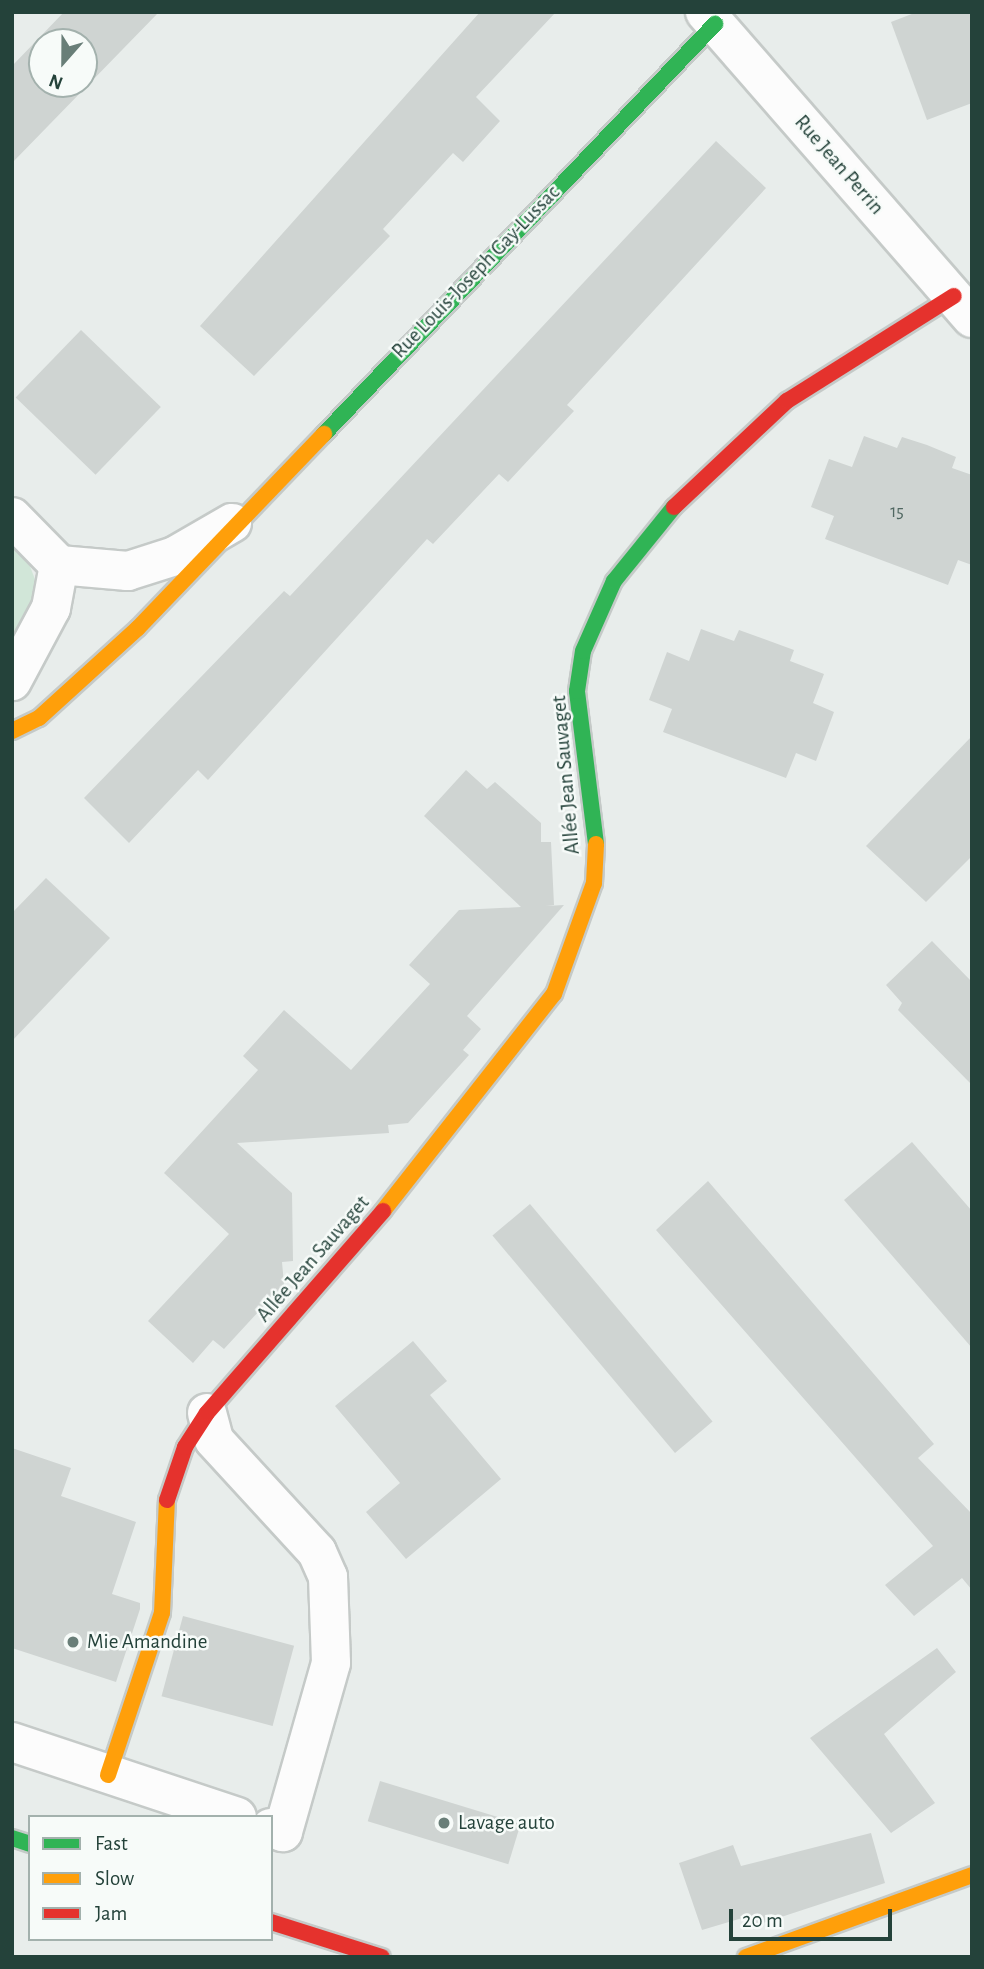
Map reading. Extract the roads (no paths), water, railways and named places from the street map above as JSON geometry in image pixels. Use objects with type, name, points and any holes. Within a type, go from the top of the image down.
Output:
[{"type":"street","name":"Rue Jean Perrin","points":[[710,18],[963,307]]},
{"type":"street","name":"Rue Louis-Joseph Gay-Lussac","points":[[12,731],[39,718],[138,628],[710,18]]},
{"type":"street","name":"Allée Jean Sauvaget","points":[[108,1775],[162,1613],[171,1478],[207,1413],[420,1169],[554,994],[594,883],[596,832],[577,691],[583,651],[614,581],[670,510],[786,401],[963,307]]},
{"type":"street","points":[[12,517],[59,565],[51,608],[12,681]]},
{"type":"street","name":"Rue Louis-Joseph Gay-Lussac","points":[[59,565],[128,571],[175,556],[237,520]]},
{"type":"street","points":[[207,1413],[214,1440],[317,1552],[328,1577],[331,1663],[283,1832],[273,1829]]},
{"type":"street","points":[[12,1742],[231,1815]]},
{"type":"street","points":[[746,1957],[972,1875]]},
{"type":"street","points":[[273,1923],[382,1957]]},
{"type":"place","name":"Mie Amandine","points":[[73,1642]]},
{"type":"place","name":"Lavage auto","points":[[444,1823]]}]
